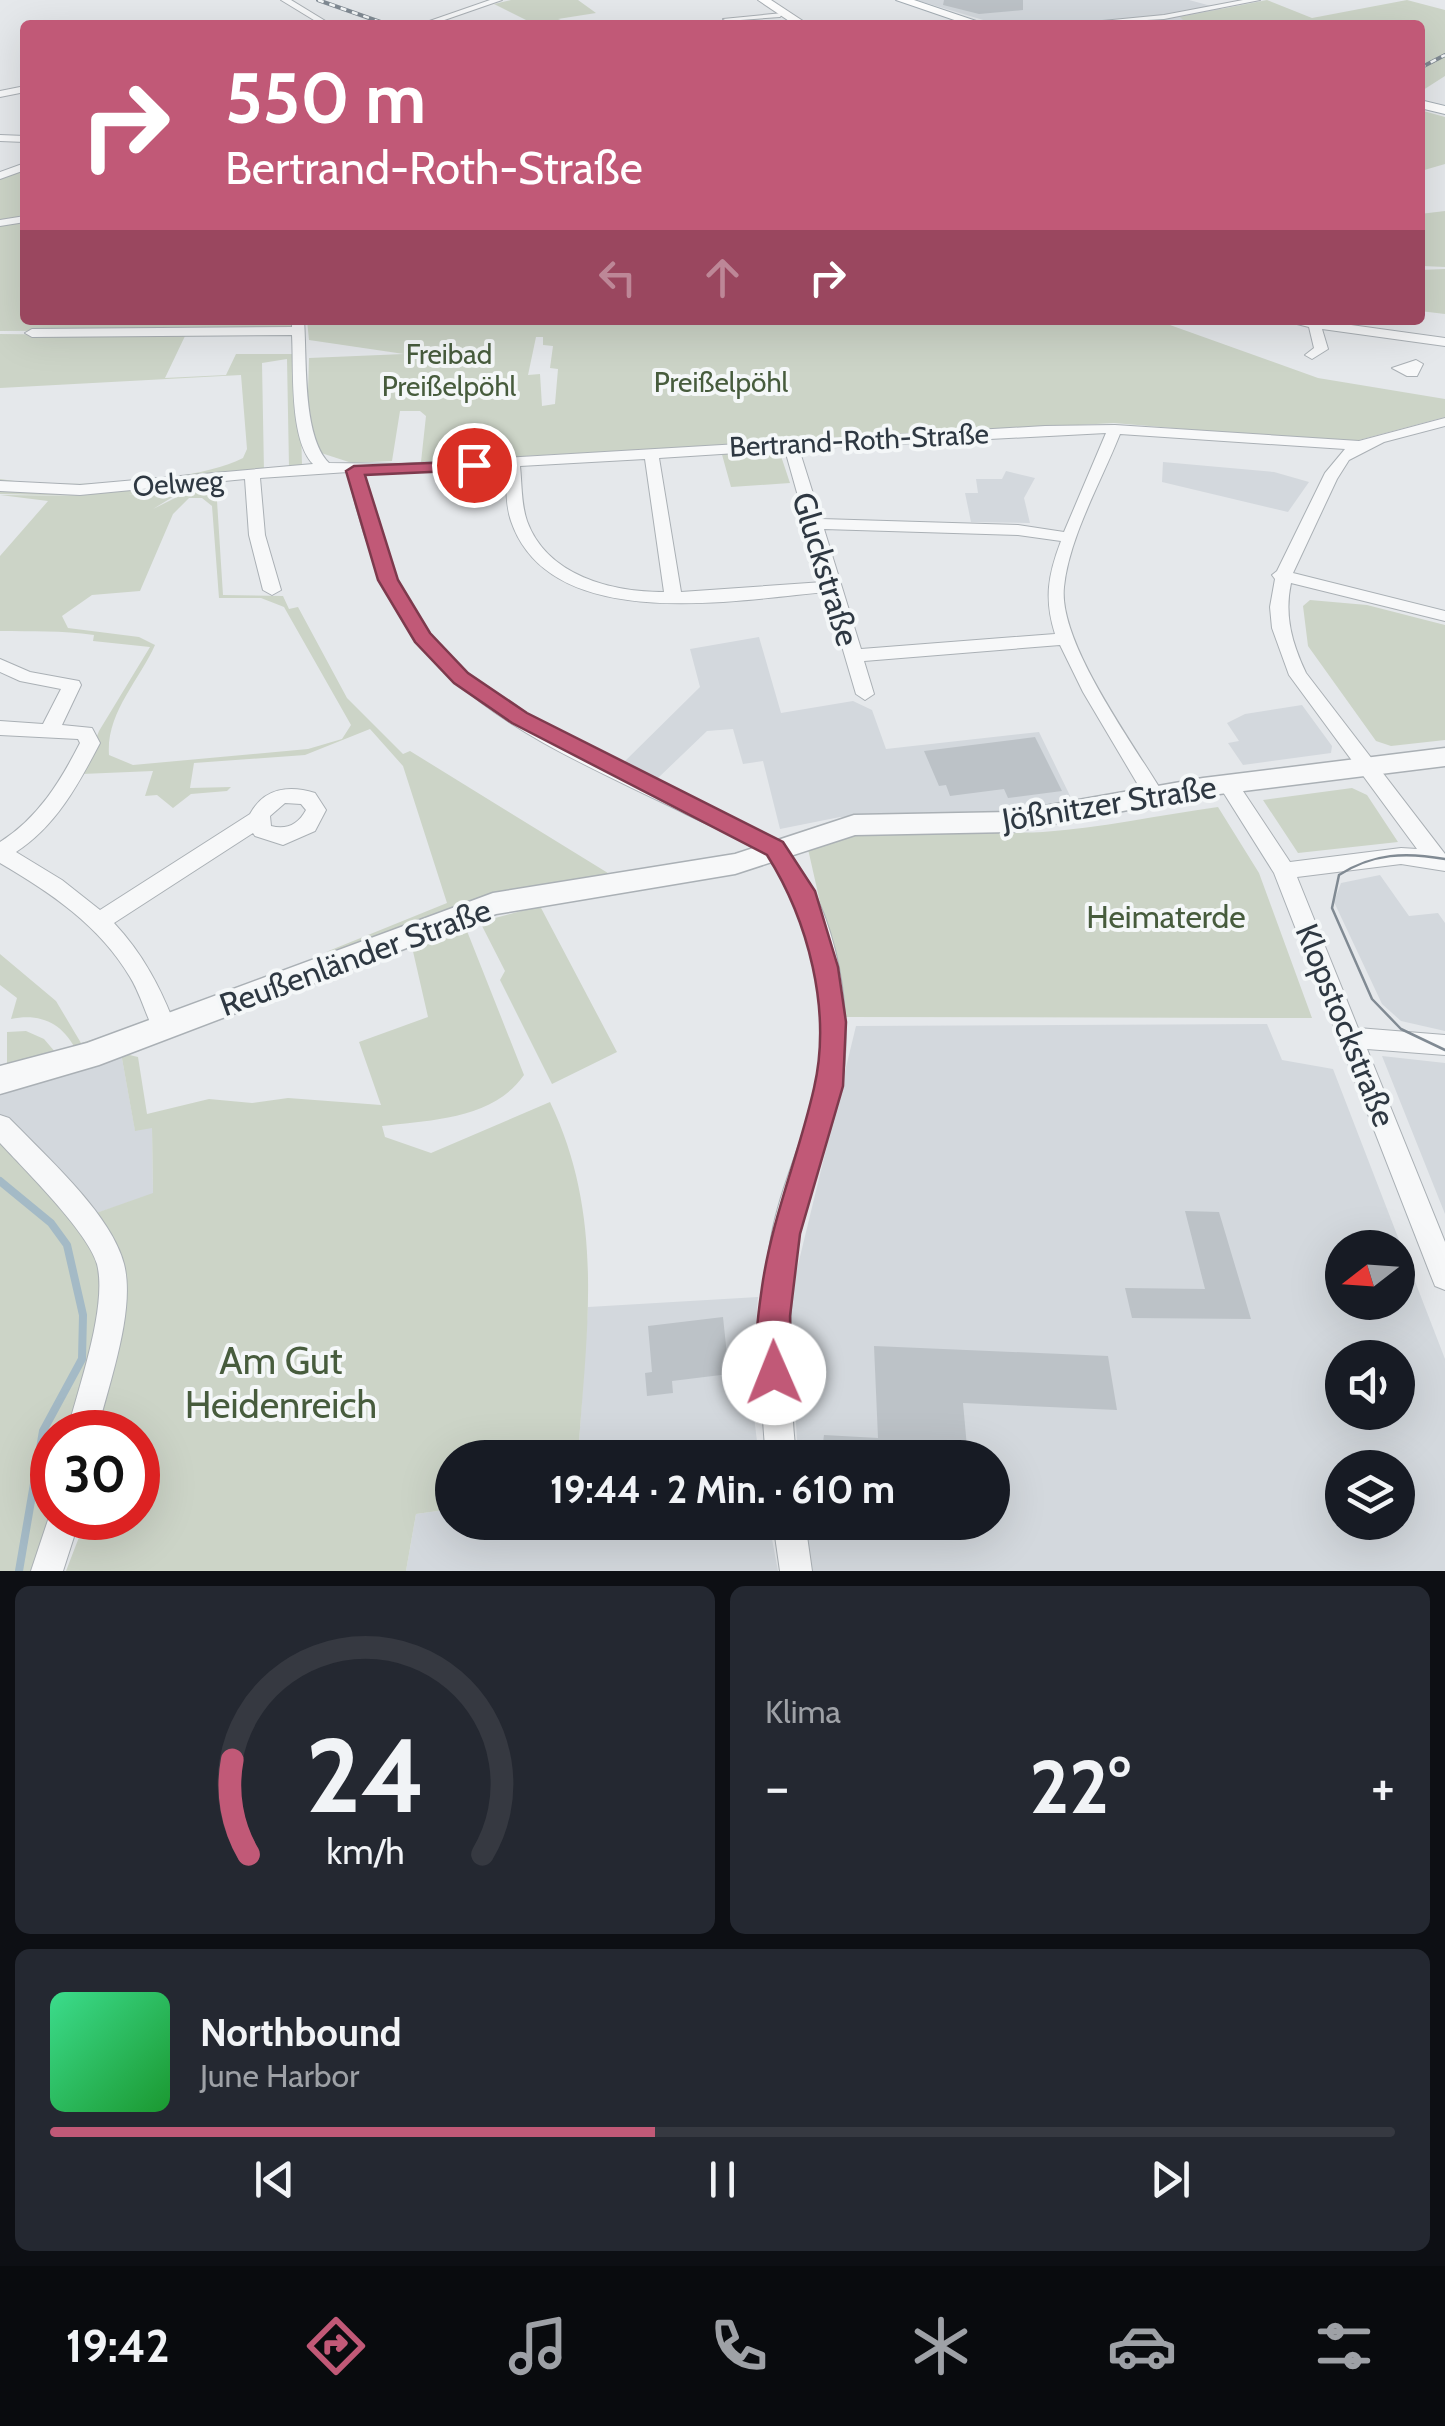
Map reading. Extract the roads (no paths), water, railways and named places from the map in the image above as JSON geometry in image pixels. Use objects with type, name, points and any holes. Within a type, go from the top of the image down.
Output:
[{"type":"main road","points":[[763,0],[793,20]]},
{"type":"main road","points":[[892,0],[948,20]]},
{"type":"main road","points":[[902,0],[966,20]]},
{"type":"street","points":[[286,0],[320,20]]},
{"type":"street","points":[[438,20],[498,0]]},
{"type":"street","points":[[1198,0],[1215,7]]},
{"type":"street","points":[[1107,20],[1256,0]]},
{"type":"street","points":[[727,19],[780,14]]},
{"type":"street","points":[[32,333],[298,325],[304,422],[312,454],[325,467]]},
{"type":"street","points":[[1312,355],[1321,350],[1315,325],[1445,342]]},
{"type":"street","points":[[1410,338],[1416,364]]},
{"type":"street","points":[[1441,861],[1286,652],[1278,611],[1280,575],[1342,457],[1363,446],[1445,422]]},
{"type":"street","points":[[1115,428],[1070,538],[1054,602],[1064,640],[1154,795]]},
{"type":"street","name":"Bertrand-Roth-Straße","points":[[354,471],[790,443],[1115,428],[1363,446]]},
{"type":"street","name":"Gluckstraße","points":[[790,443],[811,524],[866,694]]},
{"type":"street","points":[[651,452],[674,596]]},
{"type":"street","points":[[512,463],[519,520],[525,533],[537,552],[565,576],[622,597],[830,586]]},
{"type":"street","name":"Oelweg","points":[[0,486],[80,490],[252,478],[325,467],[354,471]]},
{"type":"street","points":[[354,471],[388,580],[422,637],[461,678],[580,752],[775,848],[803,891],[825,967],[833,1022],[829,1086],[784,1234],[774,1316],[780,1440]]},
{"type":"street","points":[[252,478],[257,535],[272,590]]},
{"type":"street","points":[[811,524],[1018,530],[1070,538]]},
{"type":"street","points":[[1280,575],[1445,616]]},
{"type":"street","points":[[852,656],[1064,640]]},
{"type":"street","points":[[0,666],[26,677],[72,685],[50,729]]},
{"type":"street","points":[[0,728],[88,734],[90,742],[61,800],[40,824],[0,852],[53,885],[98,921],[138,965],[164,1028]]},
{"type":"street","name":"Jößnitzer Straße","points":[[775,848],[854,825],[1012,822],[1154,795],[1445,757]]},
{"type":"street","name":"Klopstockstraße","points":[[1228,784],[1284,870],[1445,1276]]},
{"type":"street","points":[[98,921],[258,819]]},
{"type":"street","name":"Reußenländer Straße","points":[[0,1080],[164,1028],[465,911],[657,880],[735,864],[775,848]]},
{"type":"street","points":[[1284,870],[1400,856],[1441,861]]},
{"type":"street","points":[[1351,1038],[1434,1044]]},
{"type":"street","points":[[0,1126],[41,1168],[111,1261],[112,1295],[87,1410]]},
{"type":"street","points":[[47,1571],[57,1540]]},
{"type":"street","points":[[792,1540],[796,1571]]},
{"type":"waterway","points":[[0,1181],[51,1223],[67,1245],[83,1315],[82,1359],[43,1431],[19,1571]]},
{"type":"tram line","points":[[1445,859],[1417,855],[1364,862],[1339,875],[1332,908],[1372,999],[1401,1029],[1445,1050]]},
{"type":"railway","points":[[318,0],[375,20]]},
{"type":"railway","points":[[1425,65],[1445,55]]},
{"type":"park label","name":"Freibad Preißelpöhl","points":[[449,370]]},
{"type":"park label","name":"Preißelpöhl","points":[[721,382]]},
{"type":"park label","name":"Heimaterde","points":[[1166,916]]},
{"type":"park label","name":"Am Gut Heidenreich","points":[[281,1382]]}]
